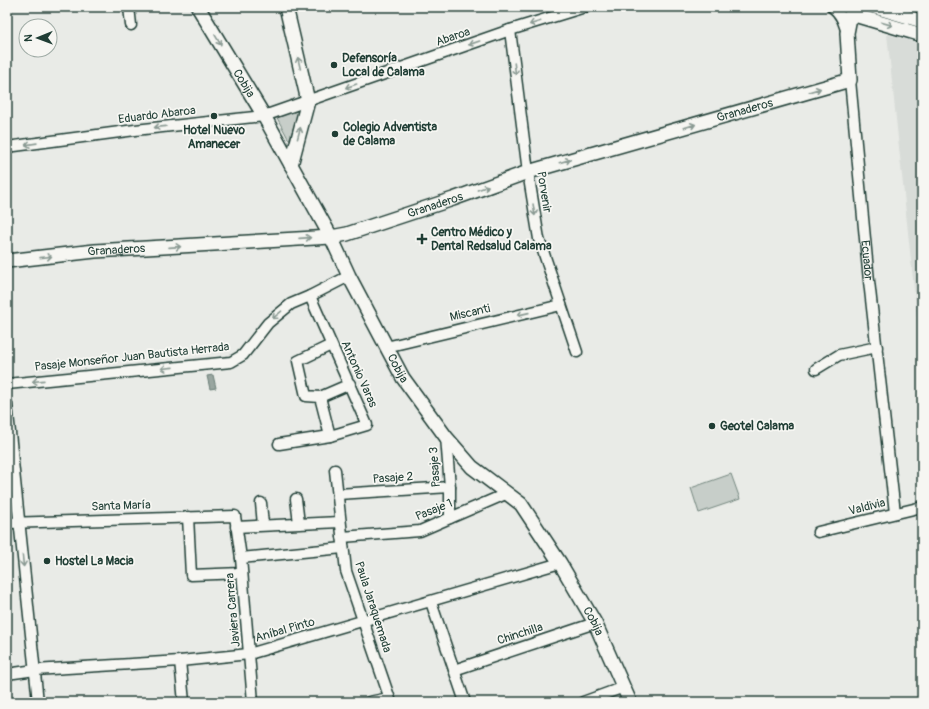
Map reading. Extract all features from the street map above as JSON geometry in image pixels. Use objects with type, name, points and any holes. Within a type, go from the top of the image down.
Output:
[{"type":"main road","name":"Cobija","points":[[198,7],[264,116],[331,236],[403,378],[446,437],[472,467],[521,504],[560,563],[595,623],[630,702]]},
{"type":"main road","points":[[286,7],[308,101],[291,165]]},
{"type":"main road","points":[[875,7],[922,21]]},
{"type":"main road","points":[[852,11],[922,35]]},
{"type":"main road","name":"Ecuador","points":[[850,80],[846,33],[852,11]]},
{"type":"main road","name":"Granaderos","points":[[7,261],[95,252],[347,234],[453,199],[528,172],[850,80]]},
{"type":"street","points":[[129,7],[131,25]]},
{"type":"street","name":"Abaroa","points":[[308,101],[510,30],[585,7]]},
{"type":"street","points":[[832,7],[836,10],[843,21],[846,33]]},
{"type":"street","name":"Porvenir","points":[[510,30],[538,239],[577,352]]},
{"type":"street","name":"Ecuador","points":[[850,80],[895,513]]},
{"type":"street","name":"Eduardo Abaroa","points":[[7,147],[135,130],[264,116],[308,101]]},
{"type":"street","name":"Pasaje Monseñor Juan Bautista Herrada","points":[[7,384],[231,362],[243,355],[268,323],[291,304],[350,276]]},
{"type":"street","name":"Antonio Varas","points":[[279,444],[330,436],[367,425],[310,296]]},
{"type":"street","name":"Miscanti","points":[[386,346],[561,305]]},
{"type":"street","points":[[332,345],[298,361],[306,396],[320,397],[350,384]]},
{"type":"street","points":[[816,369],[839,355],[877,347]]},
{"type":"street","points":[[320,397],[330,436]]},
{"type":"street","points":[[7,404],[38,702]]},
{"type":"street","name":"Pasaje 3","points":[[446,437],[450,487],[450,518]]},
{"type":"street","name":"Paula Jaraquemada","points":[[335,470],[346,570],[390,700]]},
{"type":"street","name":"Pasaje 2","points":[[338,494],[450,487]]},
{"type":"street","name":"Pasaje 1","points":[[342,537],[420,532],[508,493]]},
{"type":"street","points":[[296,499],[298,523]]},
{"type":"street","points":[[261,503],[263,525]]},
{"type":"street","name":"Valdivia","points":[[818,532],[922,507]]},
{"type":"street","name":"Santa María","points":[[7,523],[235,516]]},
{"type":"street","name":"Javiera Carrera","points":[[235,516],[241,558],[253,702]]},
{"type":"street","points":[[188,517],[191,575],[242,573]]},
{"type":"street","points":[[236,527],[340,522]]},
{"type":"street","points":[[241,558],[343,548]]},
{"type":"street","name":"Aníbal Pinto","points":[[7,674],[35,670],[180,661],[249,654],[431,602],[560,563]]},
{"type":"street","points":[[431,602],[465,702]]},
{"type":"street","name":"Chinchilla","points":[[454,670],[595,623]]},
{"type":"street","points":[[180,661],[184,702]]},
{"type":"street","points":[[583,702],[624,687]]},
{"type":"street","points":[[369,702],[390,700]]},
{"type":"shaded area","points":[[887,34],[922,44],[922,364]]},
{"type":"shaded area","points":[[300,110],[289,140],[276,116]]},
{"type":"shaded area","points":[[213,375],[216,388],[210,389],[207,376]]},
{"type":"shaded area","points":[[731,474],[740,499],[699,513],[691,488]]},
{"type":"place","name":"Defensoría Local de Calama","points":[[334,65]]},
{"type":"place","name":"Hotel Nuevo Amanecer","points":[[214,116]]},
{"type":"place","name":"Colegio Adventista de Calama","points":[[335,134]]},
{"type":"place","name":"Centro Médico y Dental Redsalud Calama","points":[[422,239]]},
{"type":"place","name":"Geotel Calama","points":[[712,426]]},
{"type":"place","name":"Hostel La Macia","points":[[47,561]]}]
